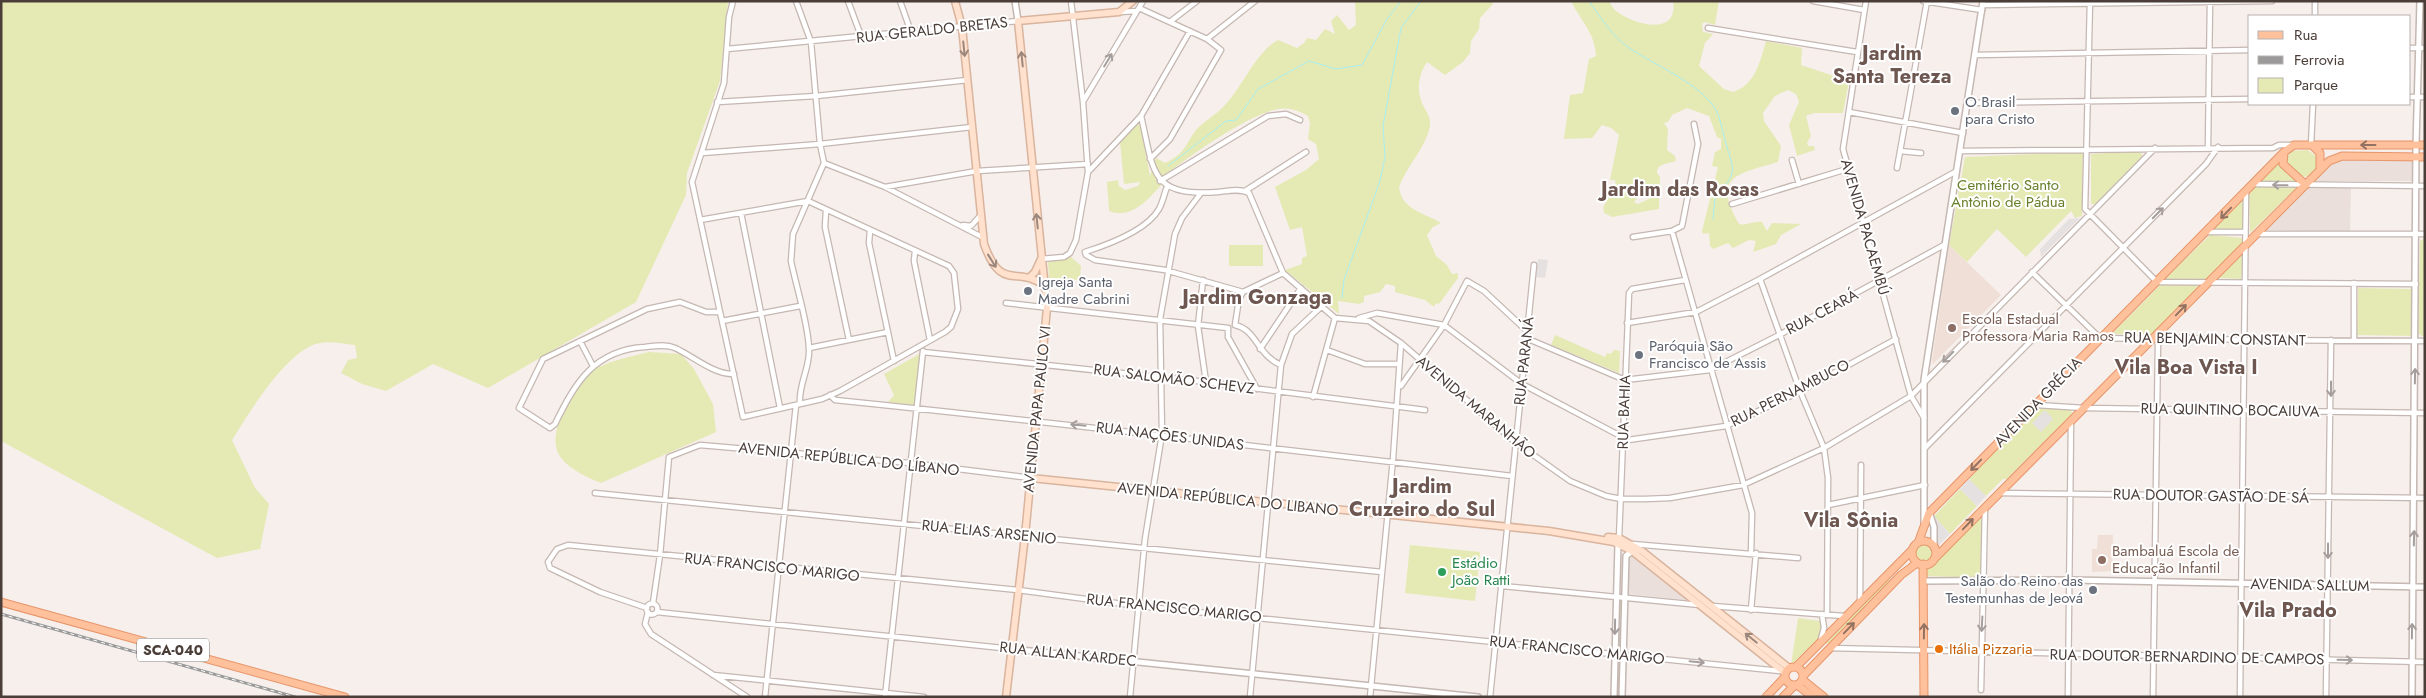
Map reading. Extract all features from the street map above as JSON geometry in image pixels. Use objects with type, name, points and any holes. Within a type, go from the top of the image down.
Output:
[{"type":"main road","points":[[954,1],[962,27],[982,237],[987,253],[1000,271],[1010,277],[1030,277],[1045,286]]},
{"type":"main road","points":[[1119,12],[1133,2]]},
{"type":"main road","name":"RUA GERALDO BRETAS","points":[[1018,21],[1119,12]]},
{"type":"main road","name":"AVENIDA PAPA PAULO VI","points":[[1006,697],[1025,536],[1047,308],[1018,21]]},
{"type":"main road","points":[[2306,185],[2283,164],[2284,152],[2294,145],[2425,145]]},
{"type":"main road","points":[[2312,145],[2320,153],[2320,168]]},
{"type":"main road","name":"AVENIDA GRÉCIA","points":[[1915,546],[1929,513],[2100,338],[2208,232],[2284,152]]},
{"type":"main road","points":[[1783,697],[1909,567],[1934,559],[2156,337],[2208,282],[2258,234],[2320,168],[2335,157],[2421,158]]},
{"type":"main road","points":[[1030,277],[1041,259]]},
{"type":"main road","name":"AVENIDA REPÚBLICA DO LIBANO","points":[[1031,478],[1619,540],[1630,550]]},
{"type":"main road","points":[[1766,697],[1787,671],[1915,546],[1928,542],[1934,548],[1934,559]]},
{"type":"main road","points":[[1915,546],[1912,555],[1920,564],[1924,581],[1924,697]]},
{"type":"main road","points":[[1630,550],[1787,671],[1802,671],[1799,681]]},
{"type":"main road","points":[[1630,550],[1713,607],[1787,671],[1788,682],[1799,681],[1824,697]]},
{"type":"main road","points":[[1888,574],[1895,581]]},
{"type":"main road","name":"SCA-040","points":[[1,602],[345,697]]},
{"type":"main road","points":[[1828,632],[1837,640]]},
{"type":"main road","points":[[1820,640],[1829,648]]},
{"type":"main road","points":[[1799,681],[1812,697]]},
{"type":"street","points":[[700,220],[808,201],[949,266],[954,272],[957,314],[948,329],[830,395],[743,417],[734,374],[720,312],[700,220],[692,182],[724,83],[733,1]]},
{"type":"street","points":[[765,697],[791,454],[800,392],[808,369],[809,348],[791,261],[791,246],[794,234],[824,163],[820,144],[811,42],[796,1]]},
{"type":"street","points":[[848,1],[861,36]]},
{"type":"street","points":[[900,1],[911,32]]},
{"type":"street","name":"AVENIDA PAPA PAULO VI","points":[[1016,1],[1018,21]]},
{"type":"street","points":[[1041,259],[1064,257],[1074,246],[1088,172],[1083,102],[1071,1]]},
{"type":"street","points":[[1083,102],[1143,1]]},
{"type":"street","points":[[1171,21],[1196,1]]},
{"type":"street","points":[[1207,39],[1255,1]]},
{"type":"street","points":[[1813,1],[1864,10]]},
{"type":"street","name":"AVENIDA PACAEMBÚ","points":[[1866,1],[1843,141],[1847,169],[1880,280],[1911,396],[1924,418]]},
{"type":"street","points":[[1897,168],[1926,2],[1983,6],[2272,1]]},
{"type":"street","points":[[2315,1],[2315,15]]},
{"type":"street","points":[[2412,697],[2416,284],[2418,186],[2421,158],[2416,145],[2422,97],[2420,1]]},
{"type":"street","points":[[2208,147],[2210,2]]},
{"type":"street","points":[[2090,3],[2085,209],[2157,282],[2416,284]]},
{"type":"street","points":[[1924,527],[1924,380],[1955,172],[1983,6]]},
{"type":"street","name":"RUA GERALDO BRETAS","points":[[1119,12],[1138,10],[1171,21],[1207,39],[1221,50],[1170,139],[1150,158]]},
{"type":"street","name":"RUA GERALDO BRETAS","points":[[727,49],[1018,21]]},
{"type":"street","points":[[1708,28],[1857,52]]},
{"type":"street","points":[[1088,172],[1140,116],[1190,31]]},
{"type":"street","points":[[1976,55],[2248,50]]},
{"type":"street","points":[[717,102],[816,96],[968,80]]},
{"type":"street","points":[[1968,103],[2248,99]]},
{"type":"street","points":[[2312,145],[2313,105]]},
{"type":"street","points":[[1848,112],[1963,133]]},
{"type":"street","points":[[1160,181],[1235,135],[1276,114],[1290,115],[1300,120]]},
{"type":"street","points":[[1140,116],[1156,175],[1167,187],[1201,193],[1245,190],[1306,152]]},
{"type":"street","points":[[1633,238],[1678,229],[1684,221],[1688,187],[1698,144],[1694,124]]},
{"type":"street","points":[[702,153],[820,144],[972,128]]},
{"type":"street","points":[[2273,148],[2279,145],[2294,145]]},
{"type":"street","points":[[1925,448],[2206,164],[2218,147]]},
{"type":"street","points":[[1960,151],[2218,147],[2273,148],[2284,152]]},
{"type":"street","points":[[1911,396],[1924,380],[2155,148]]},
{"type":"street","points":[[1900,151],[1921,154]]},
{"type":"street","points":[[1792,160],[1799,184]]},
{"type":"street","points":[[824,163],[885,187],[982,237]]},
{"type":"street","points":[[885,187],[977,171],[1088,164]]},
{"type":"street","points":[[1732,204],[1847,169]]},
{"type":"street","points":[[1627,323],[1696,312],[1760,280],[1955,172]]},
{"type":"street","points":[[2254,184],[2425,186]]},
{"type":"street","points":[[1167,187],[1159,209],[1151,219],[1121,238],[1085,253],[1090,259],[1168,272],[1204,280],[1243,292]]},
{"type":"street","points":[[1245,190],[1252,196],[1283,273],[1335,318],[1313,397]]},
{"type":"street","points":[[2240,697],[2246,192]]},
{"type":"street","points":[[1130,697],[1144,548],[1151,491],[1162,434],[1160,319],[1178,226],[1201,193]]},
{"type":"street","points":[[826,210],[825,227],[848,340]]},
{"type":"street","points":[[741,213],[780,408]]},
{"type":"street","points":[[959,225],[971,226],[980,216]]},
{"type":"street","points":[[870,230],[869,243],[894,360]]},
{"type":"street","points":[[1672,231],[1753,518],[1751,610]]},
{"type":"street","points":[[2208,232],[2246,232]]},
{"type":"street","points":[[2258,234],[2425,234]]},
{"type":"street","name":"RUA CEARÁ","points":[[1526,338],[1625,380],[1710,370],[1781,334],[1944,245]]},
{"type":"street","points":[[915,251],[914,261],[930,340]]},
{"type":"street","name":"RUA PARANÁ","points":[[1490,697],[1534,265]]},
{"type":"street","points":[[2032,272],[2100,338]]},
{"type":"street","points":[[1234,325],[1239,299],[1243,292],[1283,273]]},
{"type":"street","points":[[1204,280],[1198,323],[1206,382]]},
{"type":"street","name":"RUA BAHIA","points":[[1614,697],[1616,597],[1629,293],[1634,289],[1685,280]]},
{"type":"street","points":[[1760,280],[1800,391],[1824,448],[1828,478],[1828,505],[1825,614],[1824,628],[1820,640]]},
{"type":"street","points":[[1400,389],[1444,325],[1467,281],[1484,291],[1527,331]]},
{"type":"street","points":[[2354,283],[2354,340]]},
{"type":"street","points":[[1260,349],[1301,288]]},
{"type":"street","points":[[720,312],[706,312],[684,302],[647,309],[541,362],[519,408],[548,429],[552,427],[572,389],[593,366],[622,351],[666,345],[724,373],[734,374]]},
{"type":"street","points":[[1006,304],[1198,323],[1228,328],[1234,325],[1247,330],[1260,349],[1270,359],[1281,364]]},
{"type":"street","points":[[722,321],[800,306]]},
{"type":"street","points":[[1250,697],[1281,364],[1292,334],[1322,306]]},
{"type":"street","points":[[1356,319],[1376,313],[1444,325],[1522,384],[1624,439]]},
{"type":"street","name":"AVENIDA MARANHÃO","points":[[1335,318],[1356,319],[1372,323],[1401,343],[1515,442],[1570,481],[1591,491],[1621,500],[1670,498],[1743,485],[1824,448],[1911,396]]},
{"type":"street","points":[[1228,328],[1228,337],[1257,389]]},
{"type":"street","points":[[809,348],[888,332]]},
{"type":"street","points":[[2153,697],[2158,341],[2156,337]]},
{"type":"street","name":"RUA BENJAMIN CONSTANT","points":[[2100,338],[2147,339],[2156,337],[2245,340],[2425,341]]},
{"type":"street","name":"RUA PERNAMBUCO","points":[[1624,439],[1726,426],[1800,391],[1896,339]]},
{"type":"street","points":[[2326,697],[2331,340]]},
{"type":"street","points":[[580,342],[593,366]]},
{"type":"street","points":[[1370,697],[1400,389],[1399,364],[1401,343]]},
{"type":"street","points":[[886,695],[923,352],[922,345]]},
{"type":"street","points":[[1327,350],[1365,364],[1399,364]]},
{"type":"street","name":"RUA SALOMÃO SCHEVZ","points":[[923,352],[1206,382],[1425,410]]},
{"type":"street","name":"RUA NAÇÕES UNIDAS","points":[[830,395],[835,400],[1162,434],[1274,449],[1512,476]]},
{"type":"street","name":"RUA QUINTINO BOCAIUVA","points":[[2035,405],[2084,408],[2425,413]]},
{"type":"street","points":[[2068,697],[2072,421]]},
{"type":"street","name":"AVENIDA REPÚBLICA DO LÍBANO","points":[[665,499],[669,457],[705,445],[910,463],[1031,478]]},
{"type":"street","points":[[1860,601],[1861,465]]},
{"type":"street","points":[[1828,505],[1925,485]]},
{"type":"street","name":"RUA ELIAS ARSENIO","points":[[596,493],[1382,572]]},
{"type":"street","name":"RUA DOUTOR GASTÃO DE SÁ","points":[[1998,493],[2425,498]]},
{"type":"street","points":[[665,499],[653,604],[648,610],[645,624],[649,632],[747,697]]},
{"type":"street","points":[[1924,506],[1929,513],[1934,527],[1934,548]]},
{"type":"street","points":[[1981,690],[1985,582],[1985,506]]},
{"type":"street","name":"RUA FRANCISCO MARIGO","points":[[648,610],[600,592],[550,568],[548,562],[557,549],[568,545],[898,580],[1018,590],[1138,606],[1787,671]]},
{"type":"street","points":[[1622,697],[1630,550]]},
{"type":"street","points":[[1618,555],[1630,550],[1753,553],[1798,558]]},
{"type":"street","name":"AVENIDA SALLUM","points":[[1924,581],[2071,580],[2425,587]]},
{"type":"street","points":[[1502,586],[1713,607],[1844,616]]},
{"type":"street","points":[[653,604],[658,607],[657,612]]},
{"type":"street","name":"RUA ALLAN KARDEC","points":[[648,610],[652,614],[657,612],[893,638],[1478,697]]},
{"type":"street","name":"RUA DOUTOR BERNARDINO DE CAMPOS","points":[[1829,648],[2425,662]]},
{"type":"street","points":[[713,675],[886,695],[924,697]]},
{"type":"shaded area","points":[[2335,159],[2414,160],[2414,181],[2317,181],[2317,177]]},
{"type":"shaded area","points":[[2309,187],[2351,187],[2350,232],[2266,230]]},
{"type":"shaded area","points":[[2080,218],[2041,257],[2040,249],[2069,219]]},
{"type":"shaded area","name":"Escola Estadual Professora Maria Ramos","points":[[1949,245],[2001,295],[1933,364],[1932,361]]},
{"type":"shaded area","points":[[1538,259],[1548,260],[1545,278],[1536,277]]},
{"type":"shaded area","points":[[2045,410],[2053,419],[2041,432],[2032,423]]},
{"type":"shaded area","points":[[1969,479],[1986,496],[1977,506],[1960,489]]},
{"type":"shaded area","points":[[1934,516],[1950,534],[1939,545],[1936,544]]},
{"type":"shaded area","name":"Bambaluá Escola de Educação Infantil","points":[[2098,535],[2113,535],[2112,571],[2092,572],[2092,549],[2097,549]]},
{"type":"shaded area","points":[[1631,554],[1687,600],[1629,594],[1628,558]]},
{"type":"green space","points":[[1,1],[728,1],[720,81],[687,173],[686,195],[636,302],[488,388],[433,364],[386,391],[362,384],[341,373],[348,360],[357,358],[355,345],[324,342],[308,347],[295,356],[270,383],[232,440],[255,488],[269,504],[260,549],[217,558],[1,441]]},
{"type":"green space","points":[[1355,1],[1492,1],[1493,4],[1480,18],[1479,29],[1471,41],[1470,53],[1463,62],[1445,75],[1427,62],[1424,67],[1419,82],[1419,92],[1429,116],[1430,125],[1425,140],[1399,188],[1405,202],[1415,210],[1441,223],[1433,227],[1427,235],[1436,256],[1447,265],[1452,274],[1458,273],[1458,278],[1439,304],[1436,303],[1434,307],[1425,300],[1395,292],[1395,286],[1386,284],[1380,292],[1364,296],[1364,302],[1359,304],[1338,301],[1339,314],[1285,270],[1302,264],[1302,258],[1307,256],[1302,227],[1290,230],[1275,187],[1306,170],[1319,159],[1316,144],[1308,139],[1310,124],[1308,116],[1294,110],[1278,109],[1234,128],[1161,178],[1162,184],[1139,206],[1125,213],[1109,211],[1107,182],[1118,180],[1119,186],[1125,190],[1138,186],[1140,182],[1124,184],[1120,142],[1133,126],[1139,124],[1141,128],[1150,176],[1156,158],[1165,163],[1177,156],[1184,149],[1196,130],[1229,101],[1255,62],[1270,46],[1278,40],[1297,48],[1307,38],[1316,40],[1325,29],[1335,34],[1331,21],[1337,15],[1349,30],[1356,25]]},
{"type":"green space","points":[[1571,1],[1609,1],[1615,10],[1623,16],[1653,25],[1662,24],[1669,20],[1673,13],[1673,1],[1719,1],[1715,25],[1705,22],[1702,24],[1703,32],[1713,34],[1705,43],[1699,66],[1724,89],[1733,92],[1747,84],[1752,78],[1759,65],[1766,41],[1802,48],[1801,65],[1849,81],[1843,113],[1814,113],[1806,116],[1811,136],[1807,143],[1808,146],[1814,146],[1815,150],[1797,156],[1789,125],[1799,102],[1796,94],[1788,90],[1775,96],[1763,113],[1764,121],[1781,146],[1778,162],[1741,174],[1728,186],[1731,208],[1739,224],[1762,222],[1767,231],[1772,223],[1801,224],[1781,235],[1776,244],[1753,252],[1756,241],[1749,240],[1733,248],[1728,243],[1713,249],[1710,246],[1709,233],[1703,234],[1702,231],[1718,167],[1712,166],[1715,152],[1721,149],[1721,139],[1717,137],[1709,116],[1687,108],[1672,115],[1668,122],[1664,123],[1668,129],[1667,150],[1675,156],[1676,161],[1664,164],[1657,170],[1660,177],[1660,189],[1639,196],[1634,202],[1638,204],[1659,194],[1659,209],[1612,217],[1604,213],[1603,207],[1616,187],[1615,180],[1610,180],[1619,135],[1611,128],[1602,125],[1592,138],[1564,139],[1570,95],[1583,93],[1589,59],[1596,56],[1590,34]]},
{"type":"green space","points":[[2308,150],[2318,158],[2317,168],[2306,177],[2298,175],[2288,167],[2287,158],[2291,151]]},
{"type":"green space","points":[[2140,151],[2142,157],[2096,204],[2091,204],[2091,154]]},
{"type":"green space","name":"Cemitério Santo Antônio de Pádua","points":[[2083,152],[2082,216],[2075,218],[2071,211],[2026,257],[1997,229],[1967,262],[1949,245],[1965,157]]},
{"type":"green space","points":[[2280,160],[2287,174],[2300,183],[2258,182]]},
{"type":"green space","points":[[2256,186],[2297,187],[2250,233],[2249,194]]},
{"type":"green space","points":[[2243,197],[2243,230],[2214,230],[2214,229]]},
{"type":"green space","points":[[2210,235],[2243,238],[2242,243],[2206,279],[2165,279]]},
{"type":"green space","points":[[2425,238],[2425,336],[2422,336],[2418,333],[2420,241]]},
{"type":"green space","points":[[1229,245],[1263,245],[1263,266],[1229,266]]},
{"type":"green space","points":[[2245,249],[2241,279],[2218,278],[2218,277]]},
{"type":"green space","points":[[1071,257],[1081,266],[1080,280],[1049,278],[1048,261]]},
{"type":"green space","points":[[2160,285],[2198,285],[2197,288],[2152,335],[2112,334]]},
{"type":"green space","points":[[2358,288],[2413,289],[2411,336],[2357,335]]},
{"type":"green space","points":[[1555,335],[1605,357],[1607,353],[1611,354],[1614,350],[1620,351],[1619,373],[1551,345]]},
{"type":"green space","points":[[649,352],[681,354],[694,369],[713,404],[716,432],[601,483],[570,467],[557,450],[556,438],[562,413],[576,389],[596,368],[610,362]]},
{"type":"green space","points":[[921,353],[915,405],[888,402],[894,395],[884,374]]},
{"type":"green space","points":[[2037,406],[2070,408],[2072,414],[2007,479],[2003,479],[1986,496],[1969,479]]},
{"type":"green space","points":[[1960,489],[1977,506],[1950,534],[1934,516]]},
{"type":"green space","points":[[1980,514],[1982,518],[1982,576],[1979,578],[1927,576],[1927,568]]},
{"type":"green space","name":"Estádio João Ratti","points":[[1410,545],[1480,552],[1475,601],[1405,593]]},
{"type":"green space","points":[[1924,545],[1932,553],[1924,561],[1916,553]]},
{"type":"green space","points":[[1888,579],[1892,582],[1829,645],[1826,643]]},
{"type":"green space","points":[[1619,599],[1624,600],[1620,652],[1616,651]]},
{"type":"green space","points":[[1798,618],[1820,621],[1823,625],[1819,638],[1791,665]]},
{"type":"waterway","points":[[1168,166],[1226,121],[1236,120],[1258,89],[1309,61],[1336,69],[1362,65],[1387,19],[1401,1]]},
{"type":"waterway","points":[[1342,298],[1344,280],[1380,181],[1385,157],[1383,126],[1401,28],[1421,1]]},
{"type":"waterway","points":[[1589,1],[1607,26],[1623,43],[1688,83],[1709,101],[1716,110],[1730,158],[1732,173],[1715,198],[1713,219]]},
{"type":"railway","points":[[1,614],[295,697]]},
{"type":"place","name":"O Brasil para Cristo","points":[[1955,111]]},
{"type":"place","name":"Igreja Santa Madre Cabrini","points":[[1028,291]]},
{"type":"place","name":"Escola Estadual Professora Maria Ramos","points":[[1952,328]]},
{"type":"place","name":"Paróquia São Francisco de Assis","points":[[1639,355]]},
{"type":"place","name":"Bambaluá Escola de Educação Infantil","points":[[2102,560]]},
{"type":"place","name":"Estádio João Ratti","points":[[1442,572]]},
{"type":"place","name":"Salão do Reino das Testemunhas de Jeová","points":[[2093,590]]},
{"type":"place","name":"Itália Pizzaria","points":[[1939,649]]},
{"type":"district","name":"Jardim Santa Tereza","points":[[1892,64]]},
{"type":"district","name":"Jardim das Rosas","points":[[1680,189]]},
{"type":"district","name":"Jardim Gonzaga","points":[[1257,297]]},
{"type":"district","name":"Vila Boa Vista I","points":[[2186,367]]},
{"type":"district","name":"Jardim Cruzeiro do Sul","points":[[1422,498]]},
{"type":"district","name":"Vila Sônia","points":[[1851,520]]},
{"type":"district","name":"Vila Prado","points":[[2288,610]]}]
